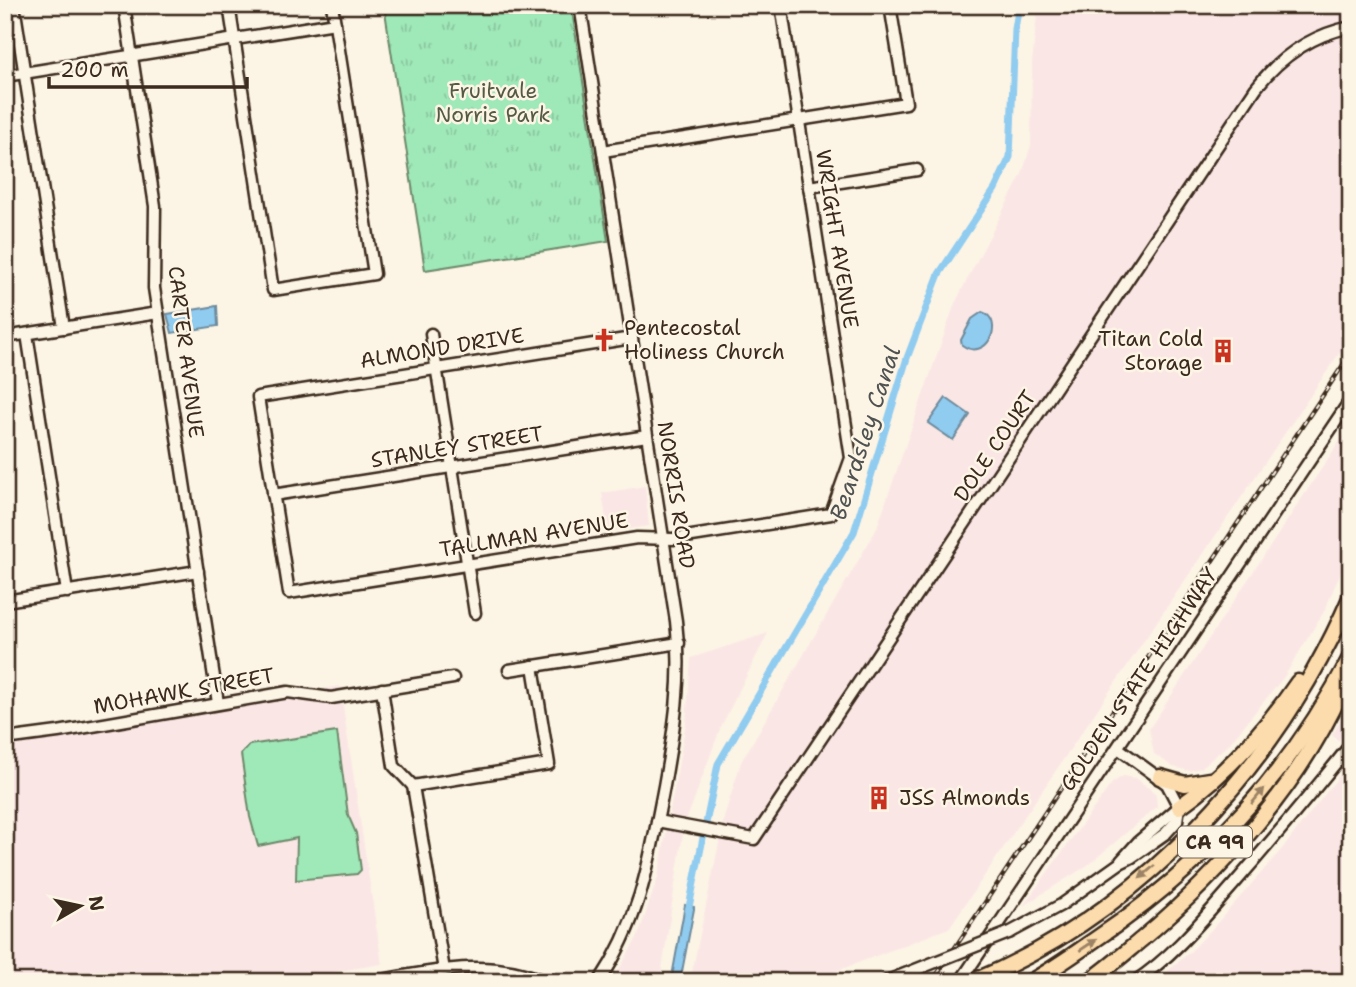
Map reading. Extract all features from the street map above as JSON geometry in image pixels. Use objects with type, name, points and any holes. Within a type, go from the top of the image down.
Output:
[{"type":"highway","name":"CA 99","points":[[977,980],[1074,928],[1140,879],[1184,840],[1232,789],[1292,708],[1338,626],[1351,596]]},
{"type":"highway","points":[[1179,807],[1245,749],[1338,626]]},
{"type":"highway","name":"CA 99","points":[[1030,982],[1137,912],[1177,879],[1224,834],[1289,758],[1351,656]]},
{"type":"highway","points":[[1088,982],[1181,906],[1235,849],[1302,761],[1341,693],[1351,666]]},
{"type":"highway","points":[[1160,777],[1185,784],[1213,778]]},
{"type":"street","points":[[15,5],[64,328]]},
{"type":"street","name":"CARTER AVENUE","points":[[124,5],[156,214],[153,271],[158,313],[218,703]]},
{"type":"street","points":[[229,5],[273,290],[374,274],[332,5]]},
{"type":"street","name":"NORRIS ROAD","points":[[580,5],[679,643],[680,669],[677,711],[646,879],[618,953],[600,982]]},
{"type":"street","name":"WRIGHT AVENUE","points":[[781,5],[852,458],[844,478]]},
{"type":"street","points":[[603,151],[906,103],[890,5]]},
{"type":"street","points":[[5,76],[335,23]]},
{"type":"street","name":"DOLE COURT","points":[[657,821],[754,839],[1256,88],[1275,65],[1299,47],[1326,34],[1351,27]]},
{"type":"street","points":[[809,187],[916,170]]},
{"type":"street","points":[[5,337],[158,313]]},
{"type":"street","points":[[27,334],[67,592]]},
{"type":"street","points":[[431,334],[475,613]]},
{"type":"street","name":"ALMOND DRIVE","points":[[273,495],[258,397],[632,338]]},
{"type":"street","name":"GOLDEN STATE HIGHWAY","points":[[960,982],[1351,398]]},
{"type":"street","name":"STANLEY STREET","points":[[273,495],[647,436]]},
{"type":"street","name":"TALLMAN AVENUE","points":[[273,495],[289,593],[637,538],[663,540],[831,514],[844,478]]},
{"type":"street","points":[[5,601],[198,571]]},
{"type":"street","points":[[509,670],[679,643]]},
{"type":"street","points":[[413,786],[549,764],[533,666]]},
{"type":"street","name":"MOHAWK STREET","points":[[5,739],[58,733],[288,692],[331,698],[453,678]]},
{"type":"street","points":[[382,689],[394,766],[413,786],[443,970]]},
{"type":"street","points":[[1134,982],[1188,936],[1294,816],[1351,744]]},
{"type":"street","points":[[885,982],[1012,932],[1061,905],[1120,863],[1138,842],[1179,807],[1172,791],[1160,777],[1118,748]]},
{"type":"street","points":[[370,982],[443,970],[489,968],[523,973],[546,982]]},
{"type":"shaded area","points":[[1038,5],[1351,5],[1351,336],[949,928],[808,982],[690,982],[725,814],[741,762],[876,530],[955,303],[1022,174],[1031,145],[1032,63]]},
{"type":"shaded area","points":[[1351,424],[1351,547],[1325,610],[1284,677],[1229,744],[1201,768],[1189,771],[1173,767],[1154,754],[1149,729]]},
{"type":"shaded area","points":[[645,486],[649,526],[608,532],[602,493]]},
{"type":"shaded area","points":[[768,633],[720,729],[684,827],[660,982],[612,982],[638,936],[658,877],[686,723],[691,658]]},
{"type":"shaded area","points":[[340,686],[382,964],[274,982],[5,982],[5,741]]},
{"type":"shaded area","points":[[1351,702],[1351,726],[1338,741],[1332,735]]},
{"type":"shaded area","points":[[1351,761],[1351,982],[1155,982],[1211,930],[1281,850]]},
{"type":"shaded area","points":[[1123,776],[1136,778],[1156,794],[1157,807],[1088,865],[1023,906],[1112,783]]},
{"type":"shaded area","points":[[488,975],[514,982],[415,982],[446,977]]},
{"type":"green space","name":"Fruitvale Norris Park","points":[[384,5],[571,5],[608,241],[425,270]]},
{"type":"green space","points":[[337,732],[348,815],[356,833],[361,870],[357,874],[296,880],[297,838],[258,846],[250,817],[241,754],[249,745]]},
{"type":"water","points":[[217,306],[218,326],[172,333],[167,314]]},
{"type":"water","points":[[982,312],[989,316],[993,331],[986,345],[971,349],[962,345],[961,340],[972,319]]},
{"type":"water","points":[[946,398],[970,415],[953,440],[928,423]]},
{"type":"water","points":[[685,905],[694,909],[680,982],[671,982]]},
{"type":"waterway","name":"Beardsley Canal","points":[[688,912],[718,764],[854,532],[907,358],[939,274],[995,189],[1010,157],[1015,29],[1019,5]]},
{"type":"railway","points":[[932,982],[1351,353]]},
{"type":"place","name":"Pentecostal Holiness Church","points":[[604,340]]},
{"type":"place","name":"Titan Cold Storage","points":[[1223,351]]},
{"type":"place","name":"JSS Almonds","points":[[879,798]]}]
